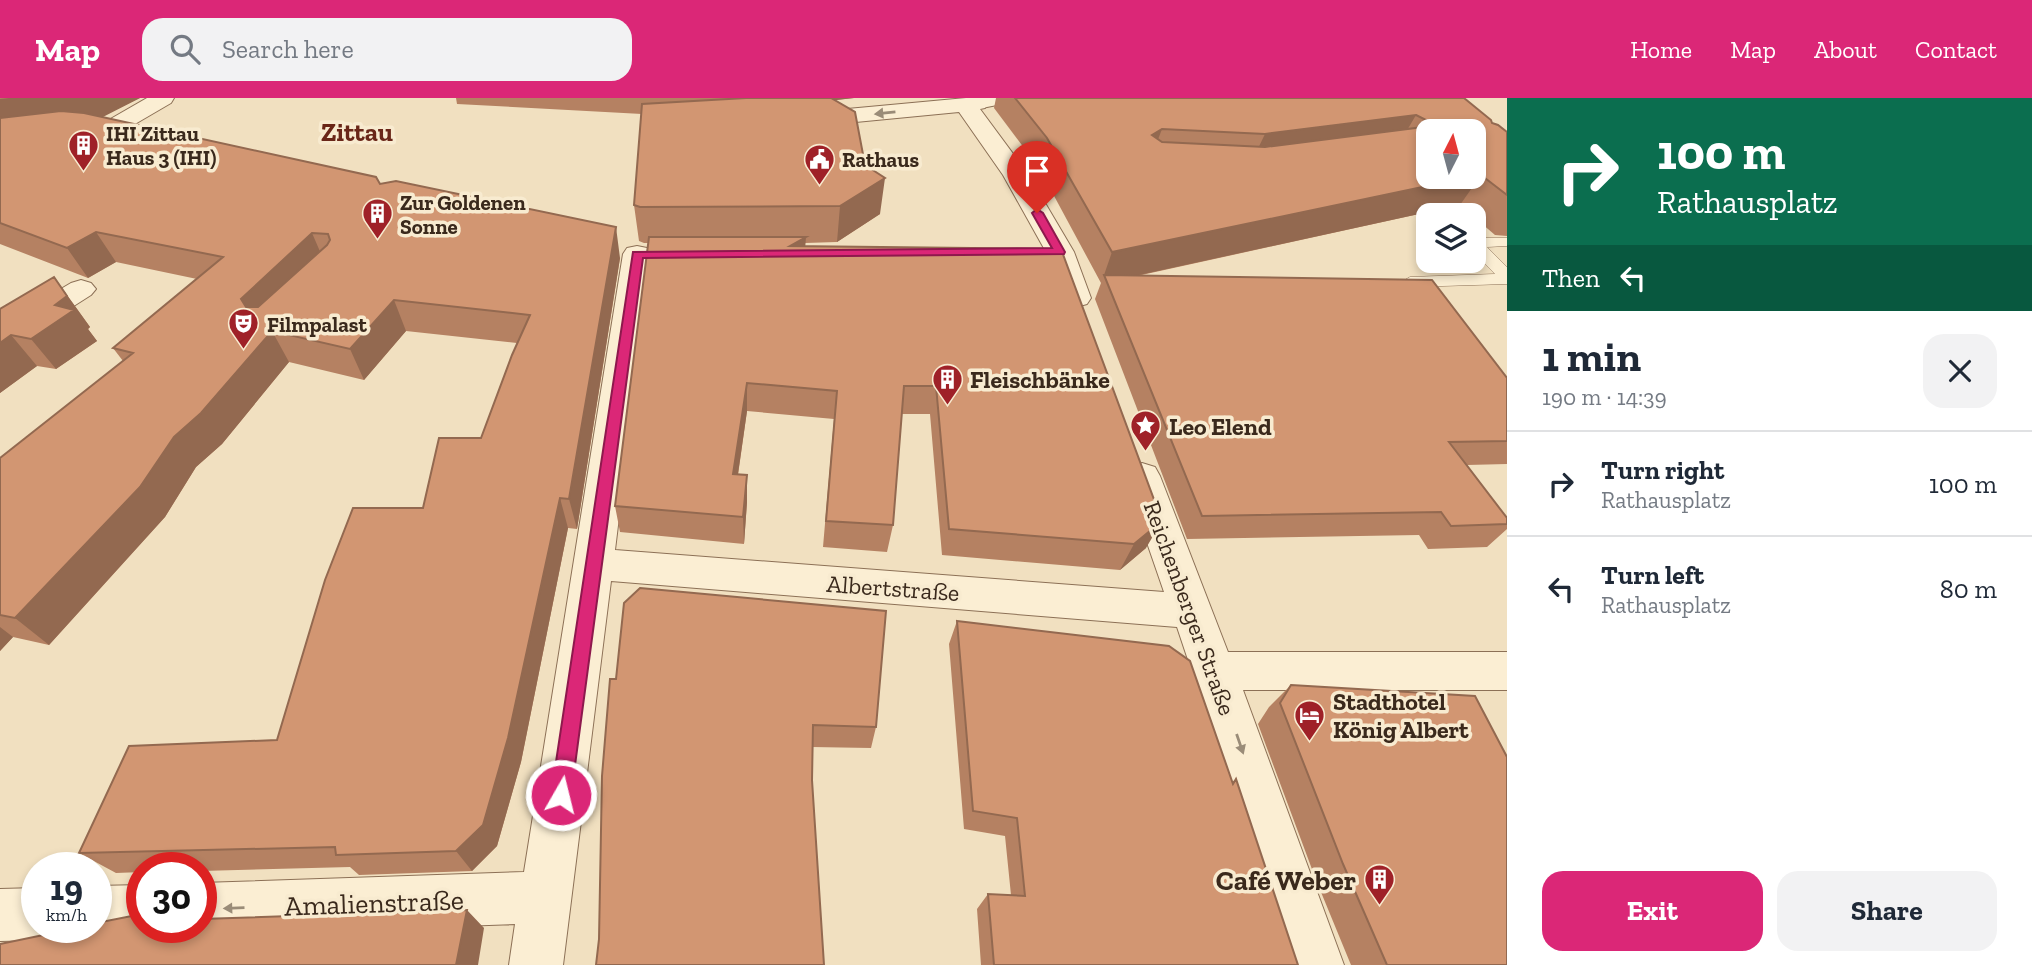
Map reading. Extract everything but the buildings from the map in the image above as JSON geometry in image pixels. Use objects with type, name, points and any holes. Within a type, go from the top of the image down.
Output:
[{"type":"street","points":[[115,126],[163,98]]},
{"type":"street","points":[[782,121],[1005,98]]},
{"type":"street","points":[[974,102],[1015,174],[1043,252],[1085,322]]},
{"type":"street","points":[[90,129],[115,126],[148,134]]},
{"type":"street","points":[[536,965],[639,250]]},
{"type":"street","points":[[0,339],[81,289]]},
{"type":"street","name":"Reichenberger Straße","points":[[1132,450],[1214,671],[1317,965]]},
{"type":"street","name":"Albertstraße","points":[[594,564],[1192,611]]},
{"type":"street","points":[[1214,671],[1507,671]]},
{"type":"street","name":"Amalienstraße","points":[[217,908],[547,897]]},
{"type":"street","points":[[0,915],[21,914]]},
{"type":"lane","points":[[1486,243],[1503,242]]},
{"type":"lane","points":[[1486,256],[1507,278]]},
{"type":"lane","points":[[1410,282],[1507,278]]},
{"type":"place","name":"IHI Zittau Haus 3 (IHI)","points":[[83,172]]},
{"type":"place","name":"Rathaus","points":[[819,186]]},
{"type":"place","name":"Zur Goldenen Sonne","points":[[377,241]]},
{"type":"place","name":"Filmpalast","points":[[244,351]]},
{"type":"place","name":"Fleischbänke","points":[[947,406]]},
{"type":"place","name":"Leo Elend","points":[[1146,453]]},
{"type":"place","name":"Stadthotel König Albert","points":[[1310,742]]},
{"type":"place","name":"Café Weber","points":[[1379,907]]},
{"type":"district","name":"Zittau","points":[[357,132]]},
{"type":"route","points":[[561,795],[637,254],[1060,252],[1037,213]]}]
